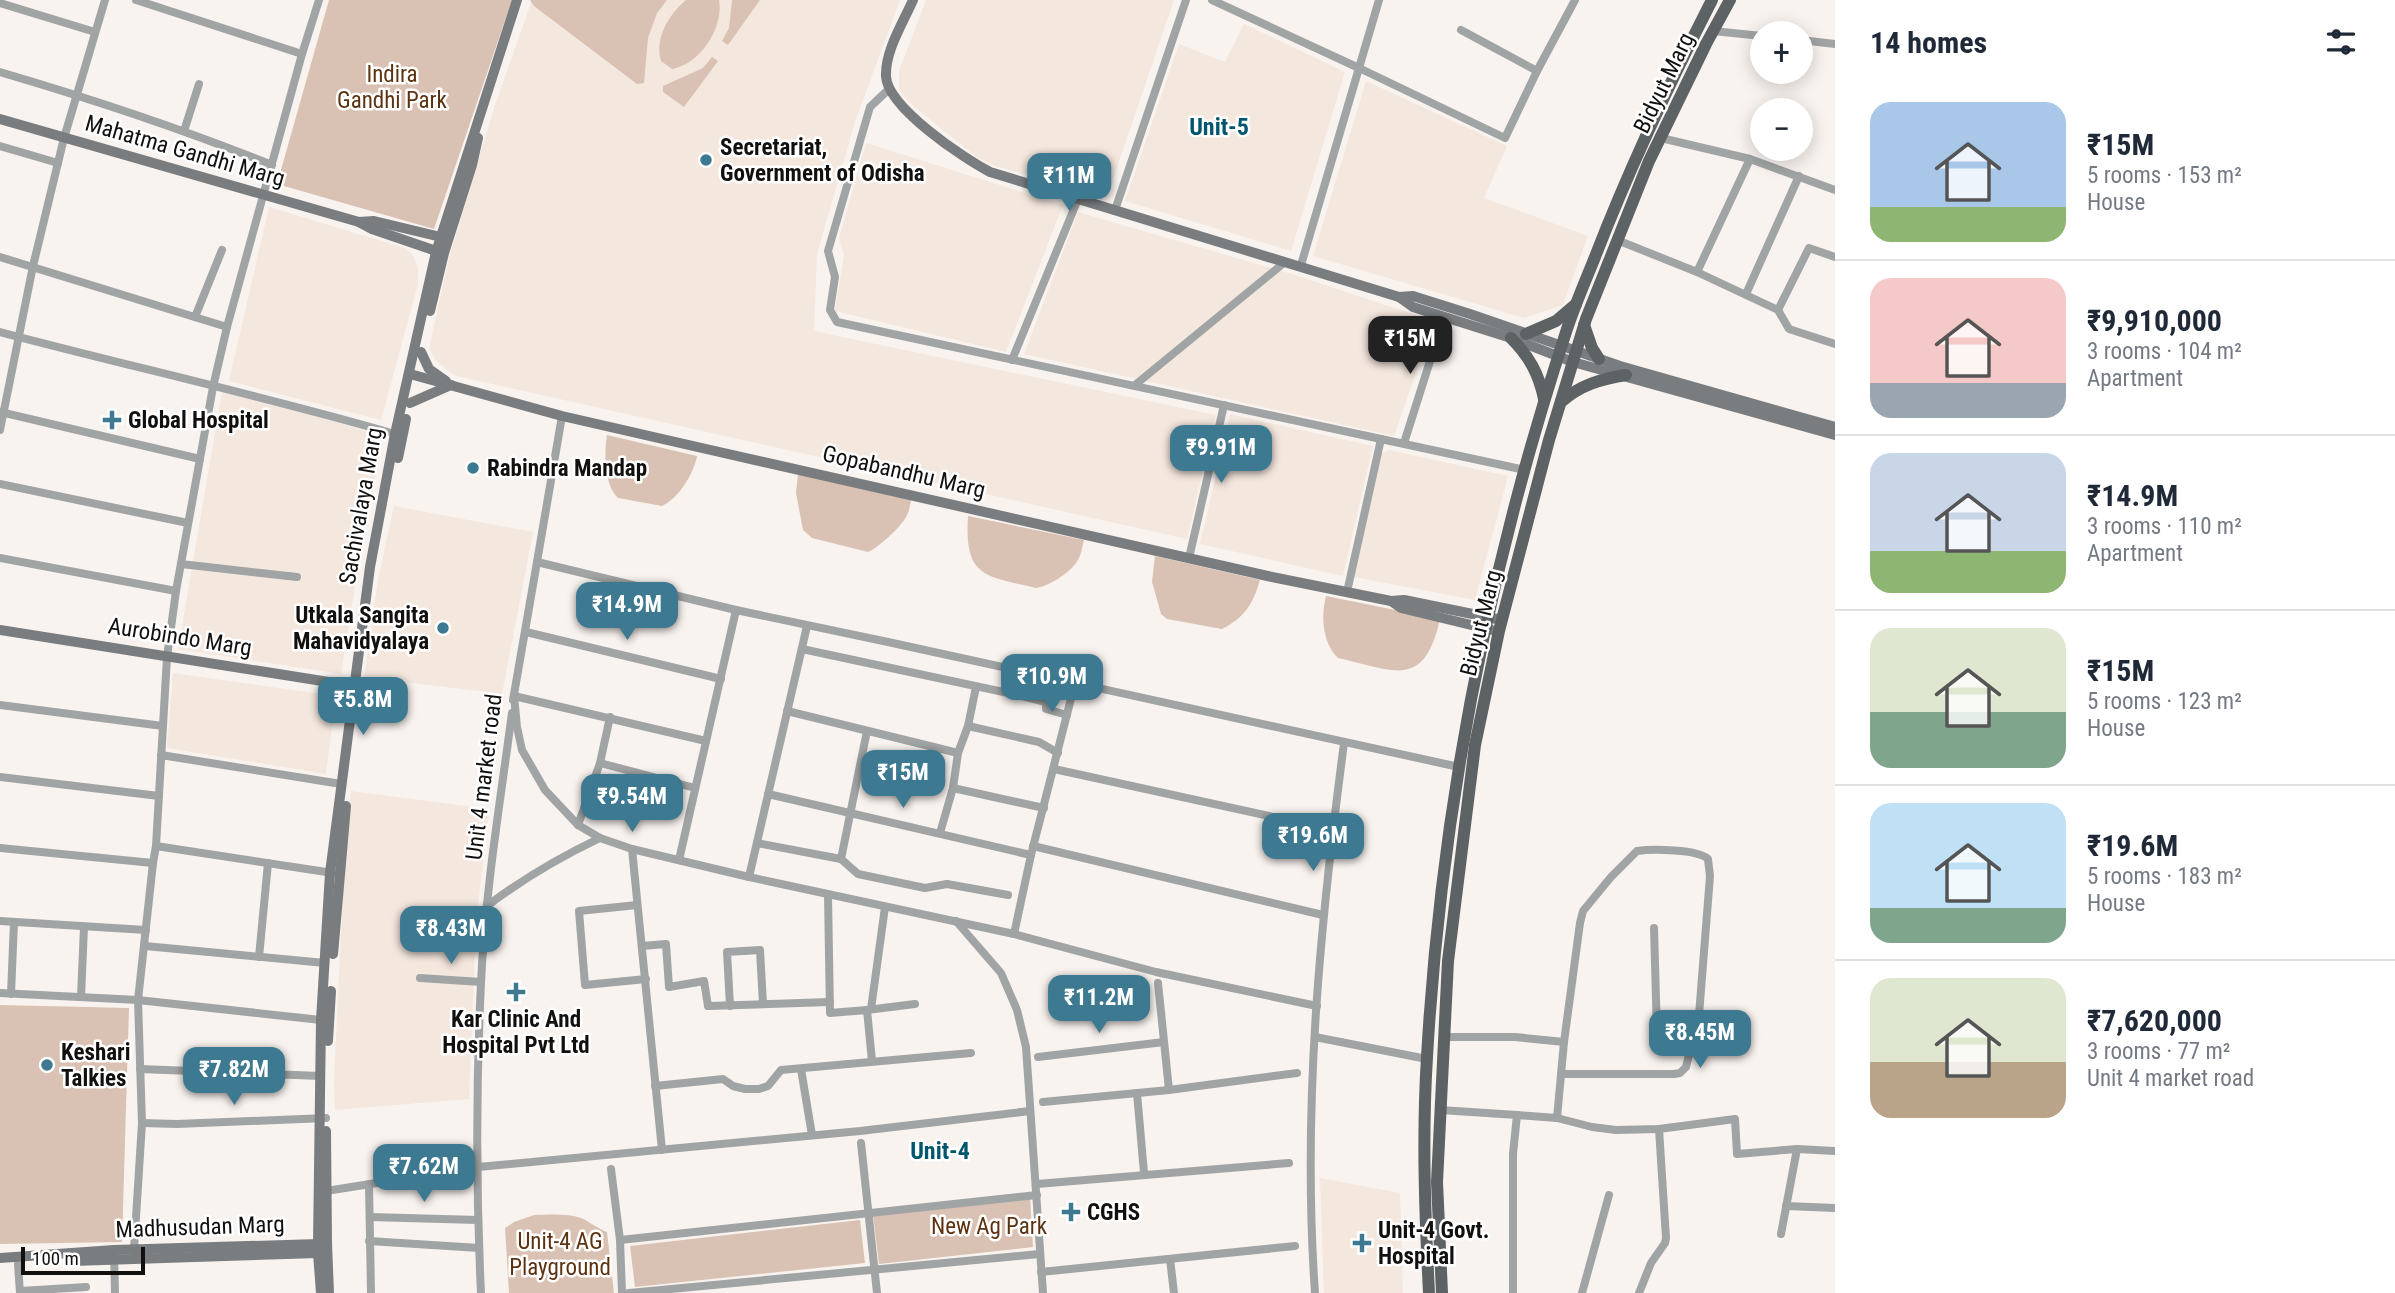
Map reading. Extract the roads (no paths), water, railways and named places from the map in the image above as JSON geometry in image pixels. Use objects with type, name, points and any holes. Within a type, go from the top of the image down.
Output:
[{"type":"main road","name":"Bidyut Marg","points":[[1429,1293],[1425,1191],[1427,1059],[1443,873],[1485,622],[1525,470],[1560,351],[1577,304],[1627,177],[1712,0]]},
{"type":"main road","name":"Bidyut Marg","points":[[1442,1293],[1437,1182],[1448,961],[1475,745],[1500,625],[1584,324],[1661,138],[1730,0]]},
{"type":"main road","points":[[1525,334],[1556,321],[1577,304]]},
{"type":"main road","points":[[1584,324],[1592,348],[1599,359]]},
{"type":"main road","points":[[1511,338],[1531,362],[1541,384],[1545,403]]},
{"type":"main road","points":[[1561,402],[1583,386],[1626,375]]},
{"type":"main road","points":[[1443,873],[1458,875]]},
{"type":"street","points":[[0,430],[1,413],[33,266],[64,138],[105,0]]},
{"type":"street","points":[[136,0],[302,54]]},
{"type":"street","points":[[134,1249],[142,1123],[138,1000],[156,846],[167,657],[176,591],[213,387],[227,327],[302,54],[320,0]]},
{"type":"street","name":"Sachivalaya Marg","points":[[329,1293],[322,1248],[327,1191],[321,1020],[335,874],[377,567],[410,403],[413,375],[440,253],[517,0]]},
{"type":"street","name":"Sachivalaya Marg","points":[[444,238],[472,165],[483,117],[523,0]]},
{"type":"street","points":[[912,0],[887,60],[888,90],[921,123],[974,164],[990,172],[1301,265],[1399,297],[1413,307],[1446,312],[1525,334],[1560,351]]},
{"type":"street","points":[[1115,209],[1186,0]]},
{"type":"street","points":[[1212,0],[1505,138],[1575,0]]},
{"type":"street","points":[[1301,265],[1379,0]]},
{"type":"street","points":[[0,3],[95,32]]},
{"type":"street","points":[[1461,30],[1537,71]]},
{"type":"street","points":[[1713,31],[1750,35]]},
{"type":"street","points":[[1813,41],[1835,44]]},
{"type":"street","points":[[0,72],[77,94],[272,165]]},
{"type":"street","points":[[184,131],[199,84]]},
{"type":"street","points":[[888,90],[870,107],[828,251],[835,277],[830,310],[837,322],[1525,470]]},
{"type":"street","name":"Mahatma Gandhi Marg","points":[[0,119],[359,222],[440,253]]},
{"type":"street","points":[[1661,138],[1750,159],[1697,272]]},
{"type":"street","points":[[0,146],[58,163]]},
{"type":"street","points":[[1756,161],[1835,190]]},
{"type":"street","points":[[1746,294],[1799,176]]},
{"type":"street","points":[[1012,360],[1078,199]]},
{"type":"street","name":"Mahatma Gandhi Marg","points":[[359,222],[374,220],[444,238]]},
{"type":"street","points":[[1617,240],[1746,294],[1778,310],[1789,329],[1835,344]]},
{"type":"street","points":[[1778,310],[1809,248],[1835,257]]},
{"type":"street","points":[[195,317],[222,250]]},
{"type":"street","name":"Sachivalaya Marg","points":[[321,1293],[323,1118],[341,784],[370,567],[395,434],[421,352],[440,253]]},
{"type":"street","points":[[0,257],[227,327]]},
{"type":"street","points":[[1135,385],[1285,261]]},
{"type":"street","points":[[1446,312],[1511,338],[1560,351],[1626,375],[1835,435]]},
{"type":"street","points":[[1404,443],[1446,312]]},
{"type":"street","points":[[0,332],[213,387],[283,402],[388,432]]},
{"type":"street","points":[[421,352],[429,369],[451,385]]},
{"type":"street","points":[[1575,356],[1599,359],[1835,427]]},
{"type":"street","name":"Gopabandhu Marg","points":[[413,375],[562,416],[1391,601],[1401,608],[1500,625]]},
{"type":"street","points":[[410,403],[451,385]]},
{"type":"street","points":[[1189,558],[1224,405]]},
{"type":"street","points":[[1,413],[200,459]]},
{"type":"street","name":"Unit 4 market road","points":[[481,1293],[478,1167],[481,982],[487,906],[514,696],[562,416]]},
{"type":"street","points":[[1347,592],[1381,439]]},
{"type":"street","points":[[0,484],[188,523]]},
{"type":"street","points":[[0,558],[176,591]]},
{"type":"street","points":[[537,562],[807,626],[1459,766]]},
{"type":"street","points":[[181,564],[297,577]]},
{"type":"street","points":[[679,860],[736,610]]},
{"type":"street","points":[[749,877],[807,626]]},
{"type":"street","name":"Aurobindo Marg","points":[[0,630],[354,686]]},
{"type":"street","points":[[526,632],[721,679]]},
{"type":"street","points":[[802,649],[1046,702],[1046,709],[1067,715]]},
{"type":"street","points":[[1014,934],[1032,851],[1075,683]]},
{"type":"street","points":[[940,832],[976,687]]},
{"type":"street","points":[[706,741],[514,696],[522,750],[545,790],[578,825],[600,838],[632,849],[749,877],[1014,934],[1156,972],[1317,1006]]},
{"type":"street","points":[[0,705],[163,726]]},
{"type":"street","points":[[787,711],[958,753]]},
{"type":"street","points":[[578,825],[600,763],[610,717]]},
{"type":"street","points":[[968,726],[1039,742],[1058,753]]},
{"type":"street","points":[[841,859],[867,731]]},
{"type":"street","points":[[1315,1293],[1310,1161],[1315,1037],[1323,915],[1345,743]]},
{"type":"street","points":[[161,755],[341,784]]},
{"type":"street","points":[[600,763],[695,788]]},
{"type":"street","points":[[1054,769],[1333,830]]},
{"type":"street","points":[[0,777],[159,796]]},
{"type":"street","points":[[953,788],[1044,808]]},
{"type":"street","points":[[768,794],[849,814],[1323,915]]},
{"type":"street","points":[[487,906],[522,879],[600,838]]},
{"type":"street","points":[[757,843],[841,859],[859,874],[925,888],[947,884],[1008,895]]},
{"type":"street","points":[[156,846],[335,874]]},
{"type":"street","points":[[0,848],[153,863]]},
{"type":"street","points":[[632,849],[662,1150]]},
{"type":"street","points":[[1557,1118],[1561,1074],[1564,1042],[1583,911],[1633,853],[1643,850],[1704,855],[1709,859],[1710,876],[1699,1015],[1686,1066],[1680,1073],[1561,1074]]},
{"type":"street","points":[[259,957],[268,863]]},
{"type":"street","points":[[828,895],[830,1013],[915,1004]]},
{"type":"street","points":[[638,905],[579,911],[585,985],[646,979]]},
{"type":"street","points":[[872,1061],[869,1009],[885,906]]},
{"type":"street","points":[[0,921],[146,930]]},
{"type":"street","points":[[956,921],[1001,973],[1017,1010],[1026,1047],[1037,1184],[1038,1254],[1043,1293]]},
{"type":"street","points":[[11,994],[14,922]]},
{"type":"street","points":[[81,998],[84,928]]},
{"type":"street","points":[[1654,928],[1657,1034],[1692,1039]]},
{"type":"street","points":[[642,946],[666,944],[669,987],[704,981],[708,1006],[830,1002]]},
{"type":"street","points":[[145,946],[326,963]]},
{"type":"street","points":[[730,1006],[727,952],[760,950],[763,1004]]},
{"type":"street","points":[[419,978],[481,982]]},
{"type":"street","points":[[1158,983],[1170,1090]]},
{"type":"street","points":[[0,993],[138,1000],[321,1020]]},
{"type":"street","points":[[1315,1037],[1427,1059]]},
{"type":"street","points":[[1443,1037],[1515,1037],[1564,1042]]},
{"type":"street","points":[[1038,1058],[1164,1042]]},
{"type":"street","points":[[655,1086],[723,1079],[733,1086],[752,1090],[768,1086],[781,1070],[971,1053]]},
{"type":"street","points":[[140,1069],[321,1076]]},
{"type":"street","points":[[802,1069],[811,1135]]},
{"type":"street","points":[[1043,1102],[1170,1090],[1297,1073]]},
{"type":"street","points":[[1138,1093],[1144,1173]]},
{"type":"street","points":[[1440,1110],[1557,1118],[1602,1129],[1659,1129],[1735,1119],[1737,1154],[1797,1149],[1835,1151]]},
{"type":"street","points":[[327,1191],[478,1167],[1030,1111]]},
{"type":"street","points":[[1513,1293],[1513,1154],[1517,1115]]},
{"type":"street","points":[[142,1123],[323,1118]]},
{"type":"street","points":[[1639,1293],[1651,1263],[1666,1238],[1659,1129]]},
{"type":"street","points":[[861,1143],[877,1293]]},
{"type":"street","points":[[1781,1234],[1797,1149]]},
{"type":"street","points":[[1037,1184],[1289,1163]]},
{"type":"street","points":[[611,1169],[620,1240],[622,1293]]},
{"type":"street","points":[[369,1184],[370,1293]]},
{"type":"street","points":[[620,1240],[1037,1195]]},
{"type":"street","points":[[1582,1293],[1609,1195]]},
{"type":"street","points":[[1786,1206],[1835,1208]]},
{"type":"street","points":[[370,1217],[478,1220]]},
{"type":"street","points":[[369,1241],[479,1248]]},
{"type":"street","points":[[1041,1272],[1295,1246]]},
{"type":"street","name":"Madhusudan Marg","points":[[0,1264],[114,1254],[134,1249],[322,1248]]},
{"type":"street","name":"Madhusudan Marg","points":[[0,1258],[322,1248]]},
{"type":"street","points":[[114,1254],[116,1293]]},
{"type":"street","points":[[629,1293],[1038,1254]]},
{"type":"street","points":[[1170,1259],[1174,1293]]},
{"type":"street","points":[[18,1264],[20,1292],[86,1287]]},
{"type":"place","name":"Secretariat, Government of Odisha","points":[[706,160]]},
{"type":"place","name":"Global Hospital","points":[[112,420]]},
{"type":"place","name":"Rabindra Mandap","points":[[473,468]]},
{"type":"place","name":"Utkala Sangita Mahavidyalaya","points":[[443,628]]},
{"type":"place","name":"Kar Clinic And Hospital Pvt Ltd","points":[[516,992]]},
{"type":"place","name":"Keshari Talkies","points":[[47,1065]]},
{"type":"place","name":"CGHS","points":[[1071,1212]]},
{"type":"place","name":"Unit-4 Govt. Hospital","points":[[1362,1243]]},
{"type":"district","name":"Unit-5","points":[[1219,127]]},
{"type":"district","name":"Unit-4","points":[[940,1151]]},
{"type":"park label","name":"Indira Gandhi Park","points":[[392,87]]},
{"type":"park label","name":"New Ag Park","points":[[989,1226]]},
{"type":"park label","name":"Unit-4 AG Playground","points":[[560,1254]]}]
